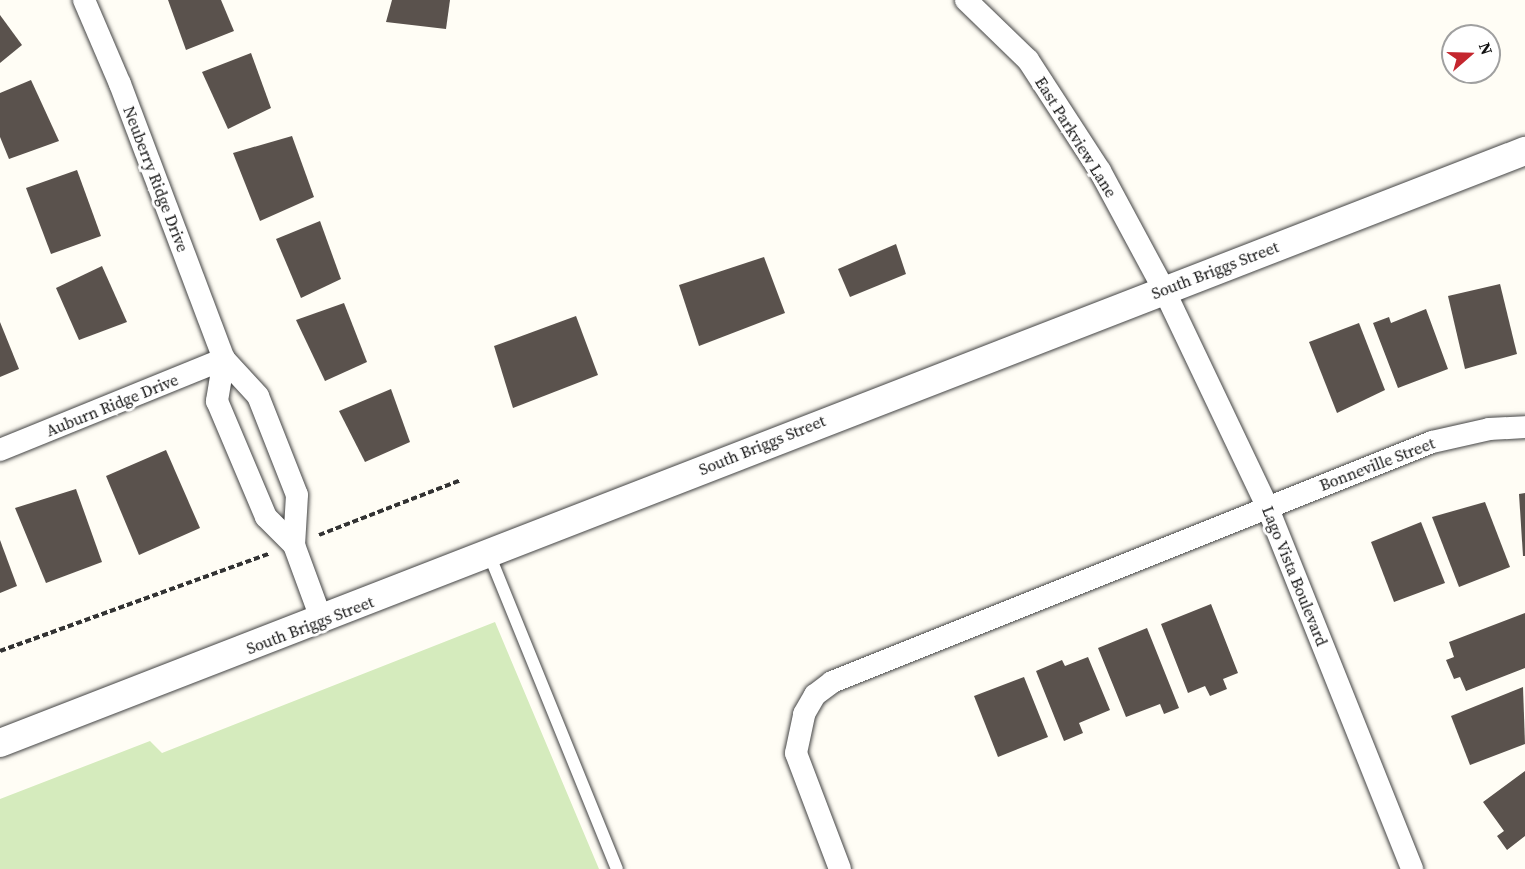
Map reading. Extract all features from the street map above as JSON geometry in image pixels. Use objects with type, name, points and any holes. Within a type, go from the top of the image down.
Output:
[{"type":"street","name":"Neuberry Ridge Drive","points":[[84,0],[120,84],[224,359],[258,396],[297,495],[294,544],[322,621]]},
{"type":"street","name":"East Parkview Lane","points":[[966,0],[1028,60],[1100,171],[1164,290]]},
{"type":"street","name":"South Briggs Street","points":[[0,743],[322,621],[1164,290],[1525,151]]},
{"type":"street","name":"Lago Vista Boulevard","points":[[1164,290],[1267,506],[1412,869]]},
{"type":"street","name":"Neuberry Ridge Drive","points":[[224,359],[217,401],[266,517],[294,544]]},
{"type":"street","name":"Auburn Ridge Drive","points":[[0,450],[224,359]]},
{"type":"street","name":"Bonneville Street","points":[[840,869],[796,753],[799,729],[815,695],[832,682],[1267,506],[1432,442],[1490,429],[1525,427]]},
{"type":"street","points":[[1395,828],[1420,869]]},
{"type":"lane","points":[[489,554],[617,869]]},
{"type":"path","points":[[0,651],[294,544],[461,480]]},
{"type":"green space","points":[[495,622],[599,869],[0,869],[0,799],[150,741],[162,753]]},
{"type":"building","points":[[168,0],[221,0],[234,31],[186,50]]},
{"type":"building","points":[[392,0],[450,0],[446,29],[386,22]]},
{"type":"building","points":[[0,15],[22,45],[0,63]]},
{"type":"building","points":[[251,53],[271,108],[228,129],[202,72]]},
{"type":"building","points":[[31,80],[59,141],[9,159],[0,137],[0,93]]},
{"type":"building","points":[[292,136],[314,197],[260,221],[233,153]]},
{"type":"building","points":[[77,170],[101,236],[51,254],[26,188]]},
{"type":"building","points":[[320,221],[341,279],[301,298],[276,239]]},
{"type":"building","points":[[896,244],[906,274],[850,297],[838,269]]},
{"type":"building","points":[[764,257],[785,313],[699,346],[679,285]]},
{"type":"building","points":[[102,266],[127,322],[79,340],[56,288]]},
{"type":"building","points":[[1500,284],[1517,354],[1465,369],[1448,296]]},
{"type":"building","points":[[344,303],[367,362],[325,381],[296,320]]},
{"type":"building","points":[[1426,309],[1448,369],[1398,388],[1373,323],[1389,317],[1391,323]]},
{"type":"building","points":[[576,316],[598,375],[513,408],[494,346]]},
{"type":"building","points":[[0,322],[19,369],[0,377]]},
{"type":"building","points":[[1359,323],[1385,390],[1337,413],[1309,342]]},
{"type":"building","points":[[391,389],[410,442],[365,462],[339,411]]},
{"type":"building","points":[[166,450],[200,528],[139,555],[106,476]]},
{"type":"building","points":[[76,489],[102,562],[46,583],[15,508]]},
{"type":"building","points":[[1525,493],[1525,556],[1523,556],[1519,494]]},
{"type":"building","points":[[1485,502],[1510,567],[1459,587],[1432,517]]},
{"type":"building","points":[[1421,522],[1445,583],[1394,602],[1371,542]]},
{"type":"building","points":[[0,540],[17,586],[0,593]]},
{"type":"building","points":[[1211,604],[1238,673],[1223,679],[1227,689],[1210,696],[1205,686],[1188,693],[1161,624]]},
{"type":"building","points":[[1525,613],[1525,668],[1466,691],[1460,677],[1454,679],[1446,660],[1454,657],[1449,642]]},
{"type":"building","points":[[1147,628],[1179,708],[1164,714],[1160,704],[1126,717],[1098,648]]},
{"type":"building","points":[[1088,657],[1110,710],[1079,723],[1083,733],[1064,741],[1036,671],[1062,660],[1065,666]]},
{"type":"building","points":[[1024,677],[1048,737],[998,757],[974,696]]},
{"type":"building","points":[[1523,687],[1525,744],[1470,765],[1451,716]]},
{"type":"building","points":[[1525,771],[1525,836],[1507,850],[1497,836],[1504,831],[1483,802]]}]
